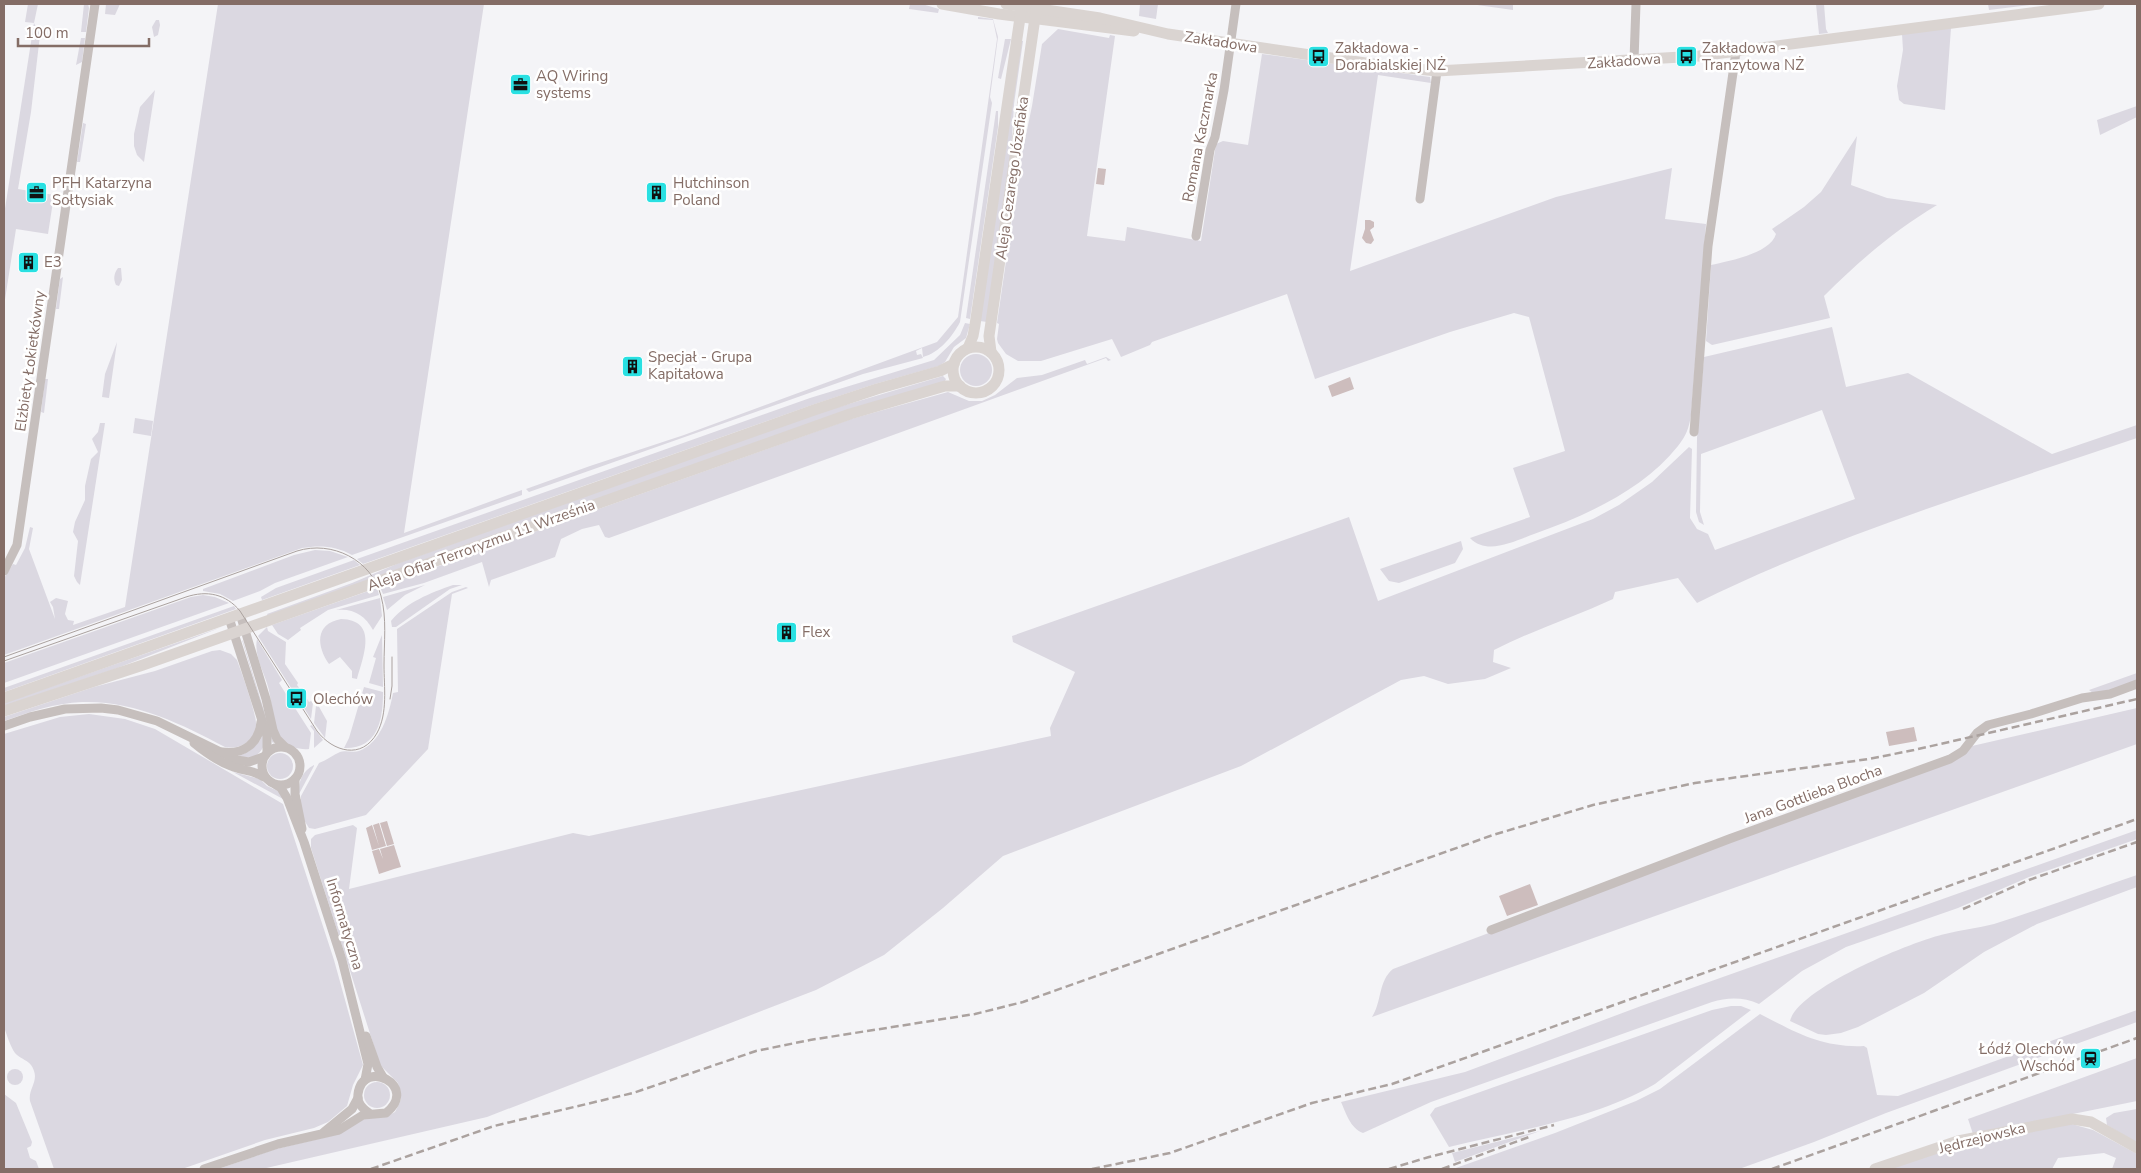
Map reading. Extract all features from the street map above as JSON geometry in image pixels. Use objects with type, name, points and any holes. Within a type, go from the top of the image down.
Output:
[{"type":"street","name":"Elżbiety Łokietkówny","points":[[4,571],[13,556],[18,539],[95,4]]},
{"type":"street","name":"Zakładowa","points":[[942,4],[1037,10],[1119,30],[1148,31],[1401,68],[1437,71],[1634,60],[1736,52],[2099,4]]},
{"type":"street","name":"Zakładowa","points":[[1006,4],[1021,9]]},
{"type":"street","name":"Romana Kaczmarka","points":[[1196,236],[1210,150],[1215,137],[1224,90],[1236,4]]},
{"type":"street","points":[[1634,60],[1636,4]]},
{"type":"street","name":"Aleja Cezarego Józefiaka","points":[[968,348],[974,332],[1021,9]]},
{"type":"street","name":"Aleja Cezarego Józefiaka","points":[[991,352],[989,336],[1037,10]]},
{"type":"street","points":[[1694,432],[1708,246],[1736,52]]},
{"type":"street","points":[[1420,200],[1437,71]]},
{"type":"street","points":[[981,347],[991,352],[999,365],[996,382],[987,390],[980,392],[972,392],[960,386],[955,379],[954,364],[958,356],[968,348],[981,347]]},
{"type":"street","name":"Aleja Ofiar Terroryzmu 11 Września","points":[[4,698],[814,410],[940,371],[954,364]]},
{"type":"street","name":"Aleja Ofiar Terroryzmu 11 Września","points":[[4,711],[239,631],[850,414],[945,386],[960,386]]},
{"type":"street","points":[[235,616],[261,722],[267,736],[262,771],[265,778]]},
{"type":"street","points":[[190,739],[205,752],[225,764],[256,773],[276,785],[284,786],[296,779],[300,767],[299,760],[291,750],[277,739],[266,699],[239,631]]},
{"type":"street","name":"Jana Gottlieba Blocha","points":[[1491,930],[1729,839],[1950,759],[1963,751],[1977,733],[1988,724],[2031,714],[2082,698],[2110,694],[2137,684]]},
{"type":"street","points":[[4,726],[65,709],[100,708],[134,713],[150,719],[242,762],[254,762],[272,748],[285,747]]},
{"type":"street","points":[[220,752],[239,752],[250,746],[256,739],[261,722]]},
{"type":"street","name":"Informatyczna","points":[[296,779],[295,794],[304,842]]},
{"type":"street","name":"Informatyczna","points":[[204,1169],[260,1149],[339,1130],[357,1117],[369,1113],[376,1115],[386,1113],[395,1103],[396,1091],[394,1085],[383,1077],[377,1068],[358,1015],[304,842],[287,798],[281,788],[276,785]]},
{"type":"street","name":"Informatyczna","points":[[319,1134],[352,1109],[365,1080],[368,1064],[358,1015]]},
{"type":"street","points":[[365,1080],[371,1077],[383,1077]]},
{"type":"street","points":[[358,1098],[363,1109],[369,1113]]},
{"type":"street","name":"Jędrzejowska","points":[[1875,1169],[1958,1141],[2067,1119],[2081,1119],[2091,1122],[2137,1148]]},
{"type":"shaded area","points":[[28,4],[38,4],[34,23],[25,22]]},
{"type":"shaded area","points":[[84,4],[88,4],[89,8],[86,32],[81,32]]},
{"type":"shaded area","points":[[106,4],[120,4],[115,15],[105,14]]},
{"type":"shaded area","points":[[218,4],[484,4],[404,533],[522,490],[522,495],[352,555],[328,547],[302,548],[4,655],[4,578],[13,564],[16,565],[25,548],[30,527],[33,528],[29,549],[55,619],[50,602],[56,598],[68,601],[65,614],[68,620],[74,621],[73,625],[125,607]]},
{"type":"shaded area","points":[[910,4],[922,4],[939,9],[938,13],[909,9]]},
{"type":"shaded area","points":[[1140,4],[1158,4],[1156,19],[1139,16]]},
{"type":"shaded area","points":[[1470,4],[1513,4],[1513,10]]},
{"type":"shaded area","points":[[1816,4],[1824,4],[1828,33],[1819,34]]},
{"type":"shaded area","points":[[1988,4],[2038,4],[1989,10]]},
{"type":"shaded area","points":[[978,17],[993,19],[998,37],[990,97],[992,103],[960,322],[954,333],[945,343],[935,352],[923,357],[922,348],[916,351],[917,355],[921,354],[923,358],[863,374],[529,492],[526,489],[684,435],[937,342],[958,317],[997,39],[993,20],[978,19]]},
{"type":"shaded area","points":[[156,20],[159,20],[160,25],[158,35],[154,37],[152,27]]},
{"type":"shaded area","points":[[34,23],[40,35],[31,112],[18,189],[54,195],[48,234],[16,229],[4,306],[4,215]]},
{"type":"shaded area","points":[[1951,28],[1945,110],[1904,104],[1899,100],[1897,86],[1903,50],[1902,34]]},
{"type":"shaded area","points":[[1058,29],[1109,38],[1110,35],[1115,36],[1087,236],[1125,241],[1127,227],[1201,241],[1216,144],[1223,141],[1248,145],[1262,54],[1430,77],[1431,83],[1378,75],[1350,271],[1556,197],[1672,168],[1665,219],[1706,224],[1691,415],[1683,439],[1664,462],[1648,476],[1612,500],[1573,519],[1518,540],[1501,545],[1484,546],[1470,538],[1530,517],[1513,468],[1565,451],[1529,317],[1514,313],[1450,332],[1315,379],[1287,294],[1152,342],[1150,345],[1121,357],[1112,339],[1041,361],[1018,361],[1006,354],[998,343],[999,324],[997,323],[1021,159],[1042,44]]},
{"type":"shaded area","points":[[81,38],[85,38],[82,62],[76,65]]},
{"type":"shaded area","points":[[1005,39],[1011,39],[1001,79],[998,78]]},
{"type":"shaded area","points":[[1021,41],[1023,41],[1014,104],[1011,154],[987,322],[980,321]]},
{"type":"shaded area","points":[[155,90],[144,162],[137,155],[134,146],[134,134],[140,107]]},
{"type":"shaded area","points":[[2137,106],[2137,117],[2100,135],[2097,120]]},
{"type":"shaded area","points":[[996,111],[998,111],[998,127],[970,319],[966,318]]},
{"type":"shaded area","points":[[83,123],[86,124],[80,162],[77,162]]},
{"type":"shaded area","points":[[1857,136],[1851,185],[1887,198],[1937,205],[1878,247],[1824,296],[1830,318],[1712,345],[1706,341],[1711,265],[1748,256],[1766,247],[1776,234],[1772,229],[1804,207],[1821,192]]},
{"type":"shaded area","points":[[1098,168],[1106,169],[1104,185],[1096,184]]},
{"type":"shaded area","points":[[1365,220],[1374,222],[1374,227],[1370,230],[1374,240],[1371,244],[1366,243],[1362,238]]},
{"type":"shaded area","points":[[118,268],[121,268],[122,280],[119,286],[116,285],[114,278]]},
{"type":"shaded area","points":[[63,277],[59,309],[56,309],[60,279]]},
{"type":"shaded area","points":[[965,323],[970,324],[966,338],[954,347],[945,362],[939,366],[875,384],[812,405],[363,564],[357,559],[810,398],[934,360],[960,335]]},
{"type":"shaded area","points":[[1832,327],[1846,387],[1908,373],[2052,454],[2137,425],[2137,438],[1914,513],[1804,555],[1697,603],[1678,578],[1615,592],[1613,599],[1494,650],[1493,662],[1511,668],[1485,679],[1448,684],[1424,676],[1401,680],[1241,766],[1003,856],[943,908],[884,955],[816,990],[487,1117],[262,1169],[218,1169],[276,1149],[335,1135],[366,1118],[385,1117],[395,1112],[401,1100],[398,1083],[380,1065],[311,848],[311,839],[315,835],[353,825],[357,828],[349,889],[573,833],[589,836],[1051,736],[1050,728],[1075,672],[1013,642],[1012,636],[1349,517],[1378,601],[1593,519],[1619,505],[1652,482],[1689,447],[1692,449],[1690,518],[1697,529],[1708,534],[1715,550],[1855,499],[1822,410],[1701,454],[1700,512],[1704,525],[1699,522],[1696,512],[1697,438],[1704,357]]},
{"type":"shaded area","points":[[117,342],[109,398],[102,397],[105,374]]},
{"type":"shaded area","points":[[976,354],[987,359],[992,370],[987,381],[976,386],[965,381],[960,370],[965,359]]},
{"type":"shaded area","points":[[1106,357],[1111,360],[1108,361],[1106,358],[609,538],[605,537],[599,525],[582,529],[561,539],[555,557],[491,580],[489,587],[482,562],[424,583],[383,594],[380,587],[851,419],[948,392],[969,401],[982,401],[995,395],[1017,378],[1042,375],[1085,360],[1087,364]]},
{"type":"shaded area","points":[[943,376],[946,379],[945,381],[268,616],[267,614],[352,583],[399,563],[815,414]]},
{"type":"shaded area","points":[[1350,377],[1354,389],[1332,397],[1328,386]]},
{"type":"shaded area","points":[[45,379],[48,379],[44,413],[41,412]]},
{"type":"shaded area","points":[[135,418],[153,421],[151,436],[133,433]]},
{"type":"shaded area","points":[[100,423],[105,423],[80,585],[74,576],[78,541],[73,532],[75,522],[85,500],[85,486],[91,459],[98,452],[92,439],[98,432]]},
{"type":"shaded area","points":[[1461,541],[1463,549],[1455,563],[1399,583],[1389,581],[1380,569]]},
{"type":"shaded area","points":[[315,550],[330,551],[348,557],[275,583],[233,601],[220,594],[203,591],[203,589],[294,555]]},
{"type":"shaded area","points":[[354,560],[360,565],[262,600],[261,597],[276,588]]},
{"type":"shaded area","points":[[425,585],[405,595],[387,610],[383,597]]},
{"type":"shaded area","points":[[453,585],[462,585],[450,589],[396,627],[392,627],[391,621],[404,608],[427,595]]},
{"type":"shaded area","points":[[377,588],[379,595],[328,610],[300,628],[301,630],[288,640],[278,634],[272,625]]},
{"type":"shaded area","points":[[468,588],[452,594],[428,749],[366,815],[315,829],[309,828],[304,820],[299,800],[319,763],[340,752],[357,752],[367,747],[373,742],[383,727],[393,693],[398,692],[397,629],[452,592]]},
{"type":"shaded area","points":[[203,595],[215,597],[229,603],[4,683],[4,663],[191,597]]},
{"type":"shaded area","points":[[380,598],[382,616],[373,630],[366,620],[353,611],[336,610]]},
{"type":"shaded area","points":[[234,606],[236,609],[4,692],[4,688]]},
{"type":"shaded area","points":[[341,619],[353,621],[360,626],[364,633],[366,641],[365,651],[357,679],[352,678],[352,671],[340,657],[329,664],[320,644],[322,631],[326,626]]},
{"type":"shaded area","points":[[222,627],[115,669],[4,706],[4,703]]},
{"type":"shaded area","points":[[267,627],[268,631],[286,642],[285,664],[298,683],[297,685],[300,689],[302,688],[309,702],[313,703],[311,719],[258,636]]},
{"type":"shaded area","points":[[382,635],[383,687],[369,683],[376,658],[373,657]]},
{"type":"shaded area","points":[[257,639],[282,680],[279,683],[311,733],[309,749],[291,746],[283,740],[277,731],[269,689],[257,653]]},
{"type":"shaded area","points":[[243,641],[274,744],[272,742]]},
{"type":"shaded area","points":[[220,650],[231,654],[237,660],[256,720],[253,736],[241,746],[225,747],[192,730],[156,715],[138,709],[101,702],[62,704],[4,721],[4,717],[94,687],[155,671],[212,651]]},
{"type":"shaded area","points":[[2137,673],[2137,682],[2117,689],[2093,693],[2089,690]]},
{"type":"shaded area","points":[[364,687],[383,692],[380,722],[371,738],[364,744],[344,748],[349,738]]},
{"type":"shaded area","points":[[318,705],[327,721],[325,738],[314,723],[316,706]]},
{"type":"shaded area","points":[[2137,708],[2137,744],[1372,1017],[1385,979],[1393,969],[1643,875],[1972,746]]},
{"type":"shaded area","points":[[89,714],[125,719],[155,729],[283,804],[334,960],[363,1065],[353,1085],[347,1106],[328,1122],[314,1128],[265,1140],[182,1169],[54,1169],[30,1101],[30,1093],[35,1079],[33,1067],[15,1053],[4,1027],[4,734],[60,717]]},
{"type":"shaded area","points":[[312,725],[323,740],[314,748],[314,731],[310,726]]},
{"type":"shaded area","points":[[1914,727],[1917,741],[1889,746],[1886,732]]},
{"type":"shaded area","points":[[263,735],[264,745],[259,753],[250,757],[238,756],[253,748]]},
{"type":"shaded area","points":[[280,753],[289,757],[293,766],[289,775],[280,779],[271,775],[267,766],[271,757]]},
{"type":"shaded area","points":[[314,765],[299,794],[299,785],[302,777],[306,770]]},
{"type":"shaded area","points":[[233,772],[260,779],[267,786],[278,791],[285,799],[283,799]]},
{"type":"shaded area","points":[[387,821],[394,844],[387,846],[380,823]]},
{"type":"shaded area","points":[[379,823],[386,846],[372,850],[366,828],[372,825],[379,846],[373,825]]},
{"type":"shaded area","points":[[2137,830],[2137,839],[2029,877],[1958,908],[1846,947],[1802,971],[1759,1004],[1748,1000],[1736,999],[1712,1002],[1431,1102],[1363,1133],[1352,1124],[1341,1102],[1465,1072],[1641,1006]]},
{"type":"shaded area","points":[[394,845],[401,867],[379,874],[372,851],[379,849],[383,859],[380,849]]},
{"type":"shaded area","points":[[2137,875],[2137,887],[2037,924],[1984,952],[1924,993],[1858,1027],[1841,1033],[1826,1035],[1818,1034],[1790,1021],[1798,1008],[1813,994],[1834,981],[1884,956],[1929,938],[1994,924]]},
{"type":"shaded area","points":[[1530,884],[1538,905],[1507,916],[1499,896]]},
{"type":"shaded area","points":[[1741,1006],[1751,1010],[1655,1084],[1606,1107],[1554,1123],[1449,1147],[1430,1115],[1435,1108],[1712,1010]]},
{"type":"shaded area","points":[[2137,1010],[2137,1022],[1886,1113],[1739,1169],[1453,1169],[1555,1133],[1636,1101],[1660,1089],[1760,1014],[1797,1033],[1822,1042],[1864,1046],[1867,1048],[1877,1095],[1898,1096]]},
{"type":"shaded area","points":[[2137,1058],[2137,1101],[1973,1134],[1968,1119]]},
{"type":"shaded area","points":[[12,1069],[18,1069],[23,1074],[21,1083],[12,1085],[7,1080],[7,1074]]},
{"type":"shaded area","points":[[377,1082],[386,1086],[390,1095],[386,1104],[377,1108],[368,1104],[364,1095],[368,1086]]},
{"type":"shaded area","points":[[4,1094],[16,1103],[32,1142],[31,1146],[27,1148],[30,1158],[36,1161],[39,1169],[4,1169]]},
{"type":"shaded area","points":[[2137,1109],[2137,1143],[2107,1125],[2106,1118],[2114,1113]]},
{"type":"shaded area","points":[[2068,1123],[2093,1130],[2137,1154],[2137,1169],[2112,1169],[2116,1158],[2104,1153],[2058,1158],[2052,1169],[1886,1169],[1956,1146]]},
{"type":"shaded area","points":[[1540,1131],[1455,1162],[1452,1153]]},
{"type":"tram line","points":[[4,657],[297,551],[310,548],[324,548],[337,551],[360,563],[369,572],[381,596],[385,622],[383,717],[377,733],[371,742],[364,747],[356,750],[347,750],[331,744],[317,731],[240,611],[235,605],[216,595],[201,594],[186,597],[4,661]]},
{"type":"tram line","points":[[390,699],[392,657]]},
{"type":"railway","points":[[371,1169],[494,1126],[633,1093],[756,1051],[810,1040],[975,1014],[1023,1002],[1493,835],[1593,805],[1695,783],[1869,759],[2137,699]]},
{"type":"railway","points":[[1092,1169],[1170,1153],[1312,1103],[1392,1084],[2137,819]]},
{"type":"railway","points":[[1963,909],[2029,880],[2137,842]]},
{"type":"railway","points":[[1772,1169],[2137,1038]]},
{"type":"railway","points":[[1389,1169],[1554,1125]]},
{"type":"railway","points":[[1442,1169],[1529,1137]]},
{"type":"place","name":"Zakładowa - Dorabialskiej NŻ","points":[[1319,57]]},
{"type":"place","name":"Zakładowa - Tranzytowa NŻ","points":[[1686,57]]},
{"type":"place","name":"AQ Wiring systems","points":[[520,85]]},
{"type":"place","name":"PFH Katarzyna Sołtysiak","points":[[36,192]]},
{"type":"place","name":"Hutchinson Poland","points":[[657,192]]},
{"type":"place","name":"E3","points":[[28,262]]},
{"type":"place","name":"Specjał - Grupa Kapitałowa","points":[[632,366]]},
{"type":"place","name":"Flex","points":[[786,632]]},
{"type":"place","name":"Olechów","points":[[297,699]]},
{"type":"place","name":"Łódź Olechów Wschód","points":[[2091,1058]]}]
